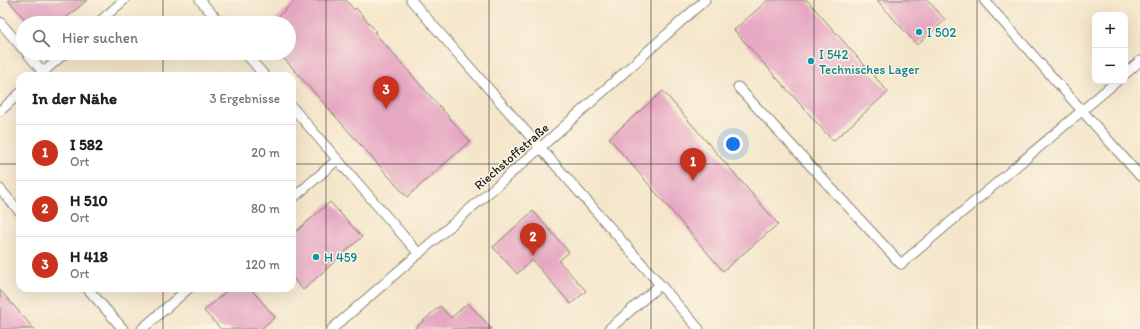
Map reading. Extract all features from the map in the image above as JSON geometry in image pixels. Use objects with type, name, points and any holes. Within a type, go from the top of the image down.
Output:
[{"type":"lane","points":[[106,16],[124,0]]},
{"type":"lane","points":[[200,0],[214,16]]},
{"type":"lane","points":[[411,0],[699,329]]},
{"type":"lane","name":"Riechstoffstraße","points":[[332,329],[540,148],[705,0]]},
{"type":"lane","points":[[984,0],[1140,176]]},
{"type":"lane","points":[[0,22],[16,41]]},
{"type":"lane","points":[[32,60],[40,72]]},
{"type":"lane","points":[[43,72],[56,60]]},
{"type":"lane","points":[[251,60],[262,72]]},
{"type":"lane","points":[[1128,71],[1140,61]]},
{"type":"lane","points":[[738,87],[901,264],[1114,84]]},
{"type":"lane","points":[[0,111],[16,97]]},
{"type":"lane","points":[[296,112],[419,254]]},
{"type":"lane","points":[[296,196],[337,160]]},
{"type":"lane","points":[[0,189],[16,207]]},
{"type":"lane","points":[[609,329],[660,285]]},
{"type":"lane","points":[[91,292],[123,329]]},
{"type":"lane","points":[[142,329],[184,292]]},
{"type":"building","points":[[8,0],[87,0],[68,16],[22,16]]},
{"type":"building","points":[[296,0],[346,0],[354,10],[356,8],[376,31],[374,32],[470,141],[407,197],[285,60],[296,60],[296,16],[279,16]]},
{"type":"building","name":"I 542 Technisches Lager","points":[[768,0],[807,0],[888,92],[833,141],[734,30]]},
{"type":"building","name":"I 502","points":[[877,0],[928,0],[945,20],[917,45]]},
{"type":"building","points":[[663,91],[778,224],[723,271],[609,138]]},
{"type":"building","name":"H 459","points":[[330,202],[362,237],[303,290],[296,282],[296,232]]},
{"type":"building","points":[[533,211],[569,252],[559,261],[586,291],[571,304],[532,260],[517,274],[493,247]]},
{"type":"building","points":[[0,290],[34,329],[0,329]]},
{"type":"building","points":[[225,292],[253,292],[275,317],[261,329],[221,329],[204,311]]},
{"type":"building","points":[[468,303],[492,329],[414,329],[440,306],[451,318]]},
{"type":"place","name":"I 502","points":[[919,32]]},
{"type":"place","name":"I 542 Technisches Lager","points":[[811,61]]},
{"type":"place","name":"H 418","points":[[386,109]]},
{"type":"place","name":"I 582","points":[[693,181]]},
{"type":"place","name":"H 510","points":[[533,256]]},
{"type":"place","name":"H 459","points":[[316,257]]}]
